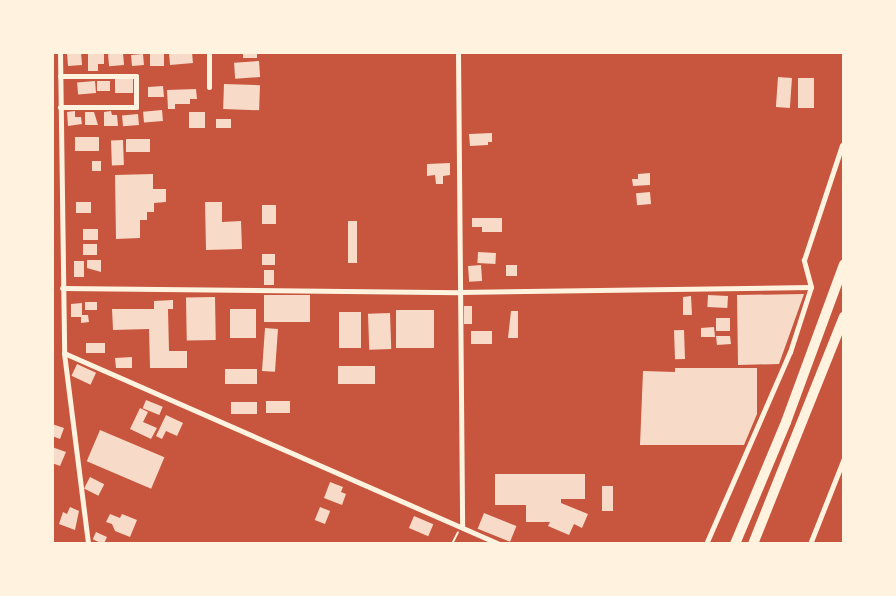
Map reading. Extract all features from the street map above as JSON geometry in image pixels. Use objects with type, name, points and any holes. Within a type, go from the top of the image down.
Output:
[{"type":"highway","points":[[736,544],[786,422],[844,264]]},
{"type":"highway","points":[[753,544],[844,316]]},
{"type":"street","points":[[60,52],[60,276],[64,353],[88,544]]},
{"type":"street","points":[[209,52],[209,88]]},
{"type":"street","points":[[458,52],[462,526]]},
{"type":"street","points":[[60,76],[136,76],[136,107],[60,107]]},
{"type":"street","points":[[706,544],[785,364],[811,287],[804,260],[842,145]]},
{"type":"street","points":[[52,272],[60,276]]},
{"type":"street","points":[[62,288],[459,292],[811,287]]},
{"type":"street","points":[[64,353],[223,425],[500,544]]},
{"type":"street","points":[[810,544],[844,458]]},
{"type":"path","points":[[452,544],[462,526]]},
{"type":"building","points":[[81,52],[82,65],[68,66],[67,53]]},
{"type":"building","points":[[150,52],[164,52],[164,66],[150,66]]},
{"type":"building","points":[[192,52],[193,63],[170,65],[169,54]]},
{"type":"building","points":[[243,52],[257,52],[257,58],[243,58]]},
{"type":"building","points":[[88,53],[104,53],[104,64],[98,64],[98,71],[88,71]]},
{"type":"building","points":[[123,53],[124,65],[109,66],[108,54]]},
{"type":"building","points":[[143,54],[144,65],[132,66],[131,55]]},
{"type":"building","points":[[259,61],[260,77],[235,79],[234,63]]},
{"type":"building","points":[[778,77],[792,78],[790,108],[776,107]]},
{"type":"building","points":[[798,78],[814,78],[814,108],[798,108]]},
{"type":"building","points":[[115,79],[133,79],[133,93],[115,93]]},
{"type":"building","points":[[95,81],[96,93],[78,95],[77,83]]},
{"type":"building","points":[[97,81],[110,81],[110,91],[97,91]]},
{"type":"building","points":[[224,84],[260,85],[259,110],[223,109]]},
{"type":"building","points":[[163,86],[164,97],[148,97],[148,87]]},
{"type":"building","points":[[196,89],[197,99],[190,99],[190,104],[175,104],[175,109],[168,109],[167,90]]},
{"type":"building","points":[[162,110],[163,121],[144,123],[143,112]]},
{"type":"building","points":[[75,111],[75,117],[81,117],[82,124],[68,126],[67,112]]},
{"type":"building","points":[[111,111],[112,115],[117,115],[118,126],[104,126],[104,112]]},
{"type":"building","points":[[85,112],[94,112],[98,125],[85,125]]},
{"type":"building","points":[[189,112],[205,112],[205,128],[189,128]]},
{"type":"building","points":[[138,114],[139,125],[123,126],[122,115]]},
{"type":"building","points":[[216,119],[231,119],[231,128],[216,128]]},
{"type":"building","points":[[492,133],[492,142],[488,142],[488,145],[470,146],[469,134]]},
{"type":"building","points":[[75,137],[99,137],[99,151],[75,151]]},
{"type":"building","points":[[126,139],[150,139],[150,152],[126,152]]},
{"type":"building","points":[[111,140],[123,140],[124,165],[112,165]]},
{"type":"building","points":[[92,161],[101,161],[101,171],[92,171]]},
{"type":"building","points":[[450,163],[450,175],[443,176],[443,184],[436,184],[435,175],[427,176],[427,164]]},
{"type":"building","points":[[650,173],[650,185],[633,186],[632,179],[638,179],[638,174]]},
{"type":"building","points":[[153,174],[153,189],[166,189],[166,202],[154,203],[154,212],[147,212],[147,220],[140,220],[140,238],[116,239],[115,175]]},
{"type":"building","points":[[650,192],[651,204],[637,205],[636,193]]},
{"type":"building","points":[[76,202],[91,202],[91,213],[76,213]]},
{"type":"building","points":[[205,202],[222,202],[222,222],[241,221],[242,249],[206,250]]},
{"type":"building","points":[[262,205],[276,205],[276,224],[262,224]]},
{"type":"building","points":[[472,218],[502,218],[502,232],[482,232],[482,227],[472,227]]},
{"type":"building","points":[[348,221],[357,221],[357,263],[348,263]]},
{"type":"building","points":[[83,229],[98,229],[98,240],[83,240]]},
{"type":"building","points":[[83,244],[97,244],[97,255],[83,255]]},
{"type":"building","points":[[478,252],[496,253],[495,264],[477,263]]},
{"type":"building","points":[[262,254],[275,254],[275,265],[262,265]]},
{"type":"building","points":[[87,260],[101,260],[101,272],[87,268]]},
{"type":"building","points":[[74,261],[84,261],[84,277],[74,277]]},
{"type":"building","points":[[481,265],[482,281],[469,282],[468,266]]},
{"type":"building","points":[[506,265],[517,265],[517,276],[506,276]]},
{"type":"building","points":[[264,270],[274,270],[274,285],[264,285]]},
{"type":"building","points":[[804,294],[779,364],[738,365],[737,295]]},
{"type":"building","points":[[264,295],[310,295],[310,322],[264,322]]},
{"type":"building","points":[[708,295],[728,296],[727,308],[707,307]]},
{"type":"building","points":[[691,296],[692,315],[683,315],[683,297]]},
{"type":"building","points":[[215,297],[216,340],[187,340],[186,298]]},
{"type":"building","points":[[173,300],[173,309],[168,309],[169,351],[187,351],[187,368],[150,368],[149,329],[113,330],[112,309],[154,309],[154,301]]},
{"type":"building","points":[[85,302],[97,302],[97,310],[85,310]]},
{"type":"building","points":[[82,303],[82,315],[88,315],[89,322],[81,323],[81,317],[71,317],[71,304]]},
{"type":"building","points":[[464,306],[472,306],[472,324],[464,324]]},
{"type":"building","points":[[230,309],[256,309],[256,338],[230,338]]},
{"type":"building","points":[[396,310],[434,310],[434,348],[396,348]]},
{"type":"building","points":[[511,311],[518,311],[518,338],[508,338]]},
{"type":"building","points":[[339,312],[361,312],[361,348],[339,348]]},
{"type":"building","points":[[390,313],[391,349],[369,350],[368,314]]},
{"type":"building","points":[[716,318],[730,318],[730,331],[716,331]]},
{"type":"building","points":[[714,327],[715,337],[701,337],[701,328]]},
{"type":"building","points":[[265,328],[278,329],[275,372],[262,371]]},
{"type":"building","points":[[674,330],[684,330],[685,359],[675,359]]},
{"type":"building","points":[[471,331],[492,331],[492,344],[471,344]]},
{"type":"building","points":[[716,336],[730,336],[731,344],[717,345]]},
{"type":"building","points":[[86,343],[105,343],[105,353],[86,353]]},
{"type":"building","points":[[132,357],[132,368],[116,368],[115,358]]},
{"type":"building","points":[[77,364],[96,373],[91,385],[72,376]]},
{"type":"building","points":[[338,366],[375,366],[375,384],[338,384]]},
{"type":"building","points":[[675,368],[757,368],[757,414],[744,445],[640,445],[643,371],[675,372]]},
{"type":"building","points":[[225,369],[257,369],[257,384],[225,384]]},
{"type":"building","points":[[146,400],[163,407],[159,415],[143,408]]},
{"type":"building","points":[[266,401],[290,401],[290,413],[266,413]]},
{"type":"building","points":[[231,402],[257,402],[257,414],[231,414]]},
{"type":"building","points":[[140,408],[148,412],[143,422],[157,428],[151,439],[130,429]]},
{"type":"building","points":[[166,415],[183,423],[177,436],[166,431],[162,439],[156,436]]},
{"type":"building","points":[[52,424],[64,428],[60,439],[52,436]]},
{"type":"building","points":[[100,430],[164,457],[151,489],[87,461]]},
{"type":"building","points":[[52,447],[66,452],[60,466],[52,463]]},
{"type":"building","points":[[495,474],[585,474],[585,499],[561,499],[561,503],[588,514],[582,528],[574,524],[569,535],[548,526],[550,522],[526,522],[526,505],[495,505]]},
{"type":"building","points":[[90,477],[104,484],[98,496],[84,489]]},
{"type":"building","points":[[330,482],[343,487],[341,492],[346,494],[342,505],[324,498]]},
{"type":"building","points":[[602,486],[613,486],[613,511],[602,511]]},
{"type":"building","points":[[70,507],[79,511],[75,530],[59,524],[63,512],[67,514]]},
{"type":"building","points":[[320,507],[330,511],[325,524],[315,520]]},
{"type":"building","points":[[484,513],[516,526],[510,542],[478,529]]},
{"type":"building","points":[[110,514],[120,518],[122,514],[137,520],[130,537],[115,531],[112,524],[106,522]]},
{"type":"building","points":[[414,516],[433,524],[428,536],[409,528]]},
{"type":"building","points":[[96,532],[107,537],[104,544],[93,539]]}]
